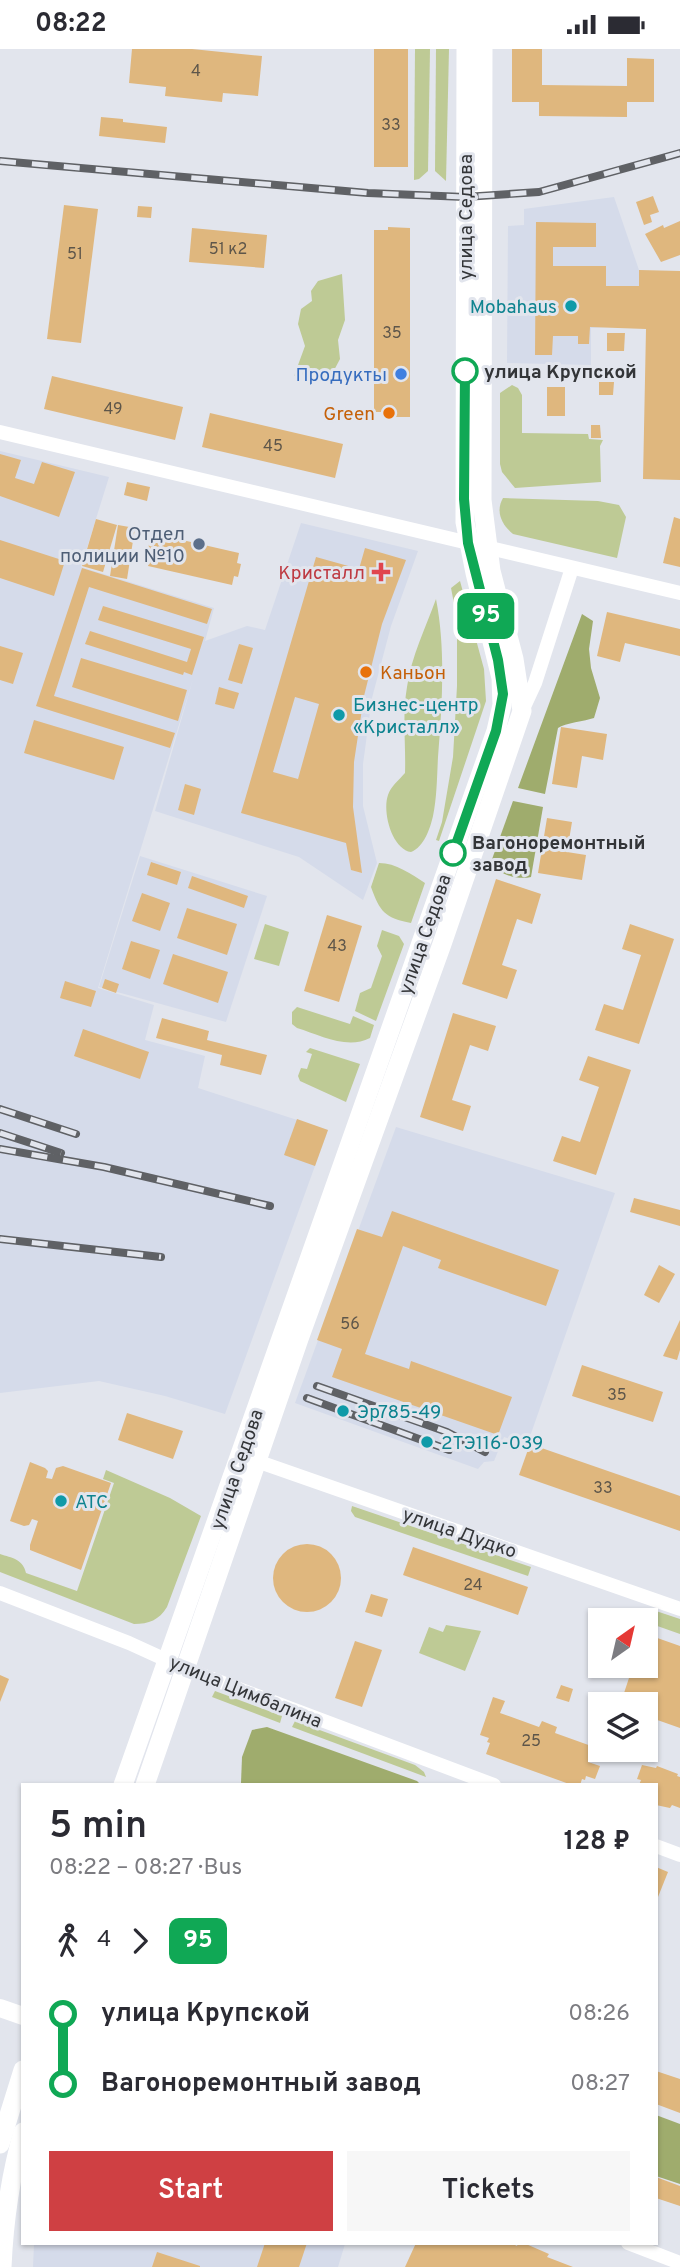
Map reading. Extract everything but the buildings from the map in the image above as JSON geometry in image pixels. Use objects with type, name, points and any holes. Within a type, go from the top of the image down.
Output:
[{"type":"main road","name":"улица Седова","points":[[124,1783],[167,1660],[249,1459],[522,711],[516,668],[464,499],[466,49]]},
{"type":"main road","name":"улица Седова","points":[[146,1783],[186,1669],[249,1459],[499,720],[503,694],[477,545],[482,500],[483,49]]},
{"type":"main road","points":[[0,2144],[21,2076]]},
{"type":"main road","points":[[2,2267],[4,2227],[12,2170],[21,2139]]},
{"type":"street","points":[[0,432],[680,593]]},
{"type":"street","name":"улица Седова","points":[[522,711],[535,683],[572,568]]},
{"type":"street","name":"улица Дудко","points":[[249,1459],[680,1609]]},
{"type":"street","name":"улица Цимбалина","points":[[0,1593],[129,1643],[186,1669],[489,1783]]},
{"type":"street","points":[[658,1847],[680,1855]]},
{"type":"street","points":[[0,2008],[21,2015]]},
{"type":"street","points":[[633,2245],[680,2263]]},
{"type":"shaded area","points":[[614,197],[639,270],[639,286],[606,286],[606,327],[591,328],[591,365],[507,363],[508,226],[524,225],[524,209]]},
{"type":"shaded area","points":[[0,451],[109,477],[81,567],[214,608],[205,641],[247,626],[265,630],[301,523],[418,551],[391,626],[372,698],[363,764],[363,806],[377,863],[363,900],[299,857],[155,811],[193,679],[98,988],[154,1005],[145,1040],[205,1056],[198,1088],[328,1130],[225,1414],[165,1396],[99,1381],[0,1393]]},
{"type":"shaded area","points":[[140,856],[267,896],[226,1022],[99,987]]},
{"type":"shaded area","points":[[396,1127],[615,1193],[527,1445],[504,1437],[494,1461],[484,1462],[478,1469],[295,1403]]},
{"type":"shaded area","points":[[34,2245],[345,2245],[338,2267],[33,2267]]},
{"type":"green space","points":[[415,49],[430,49],[428,171],[414,180]]},
{"type":"green space","points":[[436,49],[449,49],[446,181],[435,171]]},
{"type":"green space","points":[[342,274],[345,320],[338,340],[340,359],[331,376],[312,373],[294,376],[305,346],[298,324],[301,309],[312,301],[311,291],[318,281]]},
{"type":"green space","points":[[512,385],[518,388],[522,395],[522,433],[588,434],[589,439],[603,440],[600,446],[601,482],[515,488],[502,472],[500,464],[500,393]]},
{"type":"green space","points":[[503,498],[598,501],[619,505],[626,517],[617,558],[513,534],[501,518]]},
{"type":"green space","points":[[460,581],[484,669],[486,701],[439,841],[436,840],[442,822],[453,757],[457,686],[457,619],[451,588]]},
{"type":"green space","points":[[436,599],[442,678],[436,794],[428,832],[423,842],[411,852],[399,844],[390,829],[386,802],[391,789],[405,773],[405,709],[409,676]]},
{"type":"green space","points":[[582,614],[593,621],[589,649],[591,668],[600,698],[594,718],[558,728],[545,794],[518,788]]},
{"type":"green space","points":[[513,801],[543,807],[531,877],[509,875],[498,870],[491,862]]},
{"type":"green space","points":[[379,863],[397,867],[425,883],[411,923],[389,916],[377,902],[371,887]]},
{"type":"green space","points":[[265,924],[289,932],[279,966],[254,959]]},
{"type":"green space","points":[[382,930],[399,936],[404,944],[376,1021],[355,1011],[360,993],[371,988],[382,956],[377,946]]},
{"type":"green space","points":[[297,1007],[350,1024],[353,1016],[374,1025],[370,1038],[343,1042],[297,1028],[292,1024],[292,1012]]},
{"type":"green space","points":[[310,1048],[360,1064],[346,1102],[300,1081],[298,1076],[301,1068],[307,1069],[312,1054],[306,1052]]},
{"type":"green space","points":[[106,1470],[170,1498],[201,1516],[167,1607],[161,1615],[149,1622],[134,1624],[0,1572],[0,1554],[20,1562],[26,1573],[77,1591],[114,1483],[103,1479]]},
{"type":"green space","points":[[352,1506],[531,1567],[528,1576],[355,1517],[351,1511]]},
{"type":"green space","points":[[658,1612],[680,1619],[680,1634],[658,1626]]},
{"type":"green space","points":[[446,1625],[481,1631],[465,1671],[419,1653],[429,1627],[443,1632]]},
{"type":"green space","points":[[215,1691],[282,1716],[280,1723],[212,1697]]},
{"type":"green space","points":[[295,1721],[415,1765],[426,1777],[292,1727]]},
{"type":"green space","points":[[267,1727],[419,1783],[241,1783],[242,1757],[252,1730]]},
{"type":"green space","points":[[658,2116],[680,2124],[680,2184],[658,2177]]},
{"type":"railway","points":[[0,161],[368,193],[465,197],[539,192],[680,153]]},
{"type":"railway","points":[[0,1109],[76,1134]]},
{"type":"railway","points":[[0,1133],[61,1153]]},
{"type":"railway","points":[[0,1149],[104,1167],[270,1206]]},
{"type":"railway","points":[[0,1239],[161,1257]]},
{"type":"railway","points":[[317,1386],[447,1432],[485,1452]]},
{"type":"railway","points":[[307,1398],[449,1450]]},
{"type":"bus line","name":"95","points":[[453,853],[496,731],[503,694],[498,660],[475,573],[465,522],[465,371]]},
{"type":"place","name":"Mobahaus","points":[[571,306]]},
{"type":"place","name":"улица Крупской","points":[[465,371]]},
{"type":"place","name":"Продукты","points":[[401,374]]},
{"type":"place","name":"Green","points":[[389,413]]},
{"type":"place","name":"Отдел полиции №10","points":[[199,544]]},
{"type":"place","name":"Кристалл","points":[[381,572]]},
{"type":"place","name":"Каньон","points":[[366,672]]},
{"type":"place","name":"Бизнес-центр «Кристалл»","points":[[339,715]]},
{"type":"place","name":"Вагоноремонтный завод","points":[[453,853]]},
{"type":"place","name":"Эр785-49","points":[[343,1411]]},
{"type":"place","name":"2ТЭ116-039","points":[[427,1442]]},
{"type":"place","name":"АТС","points":[[61,1501]]}]
